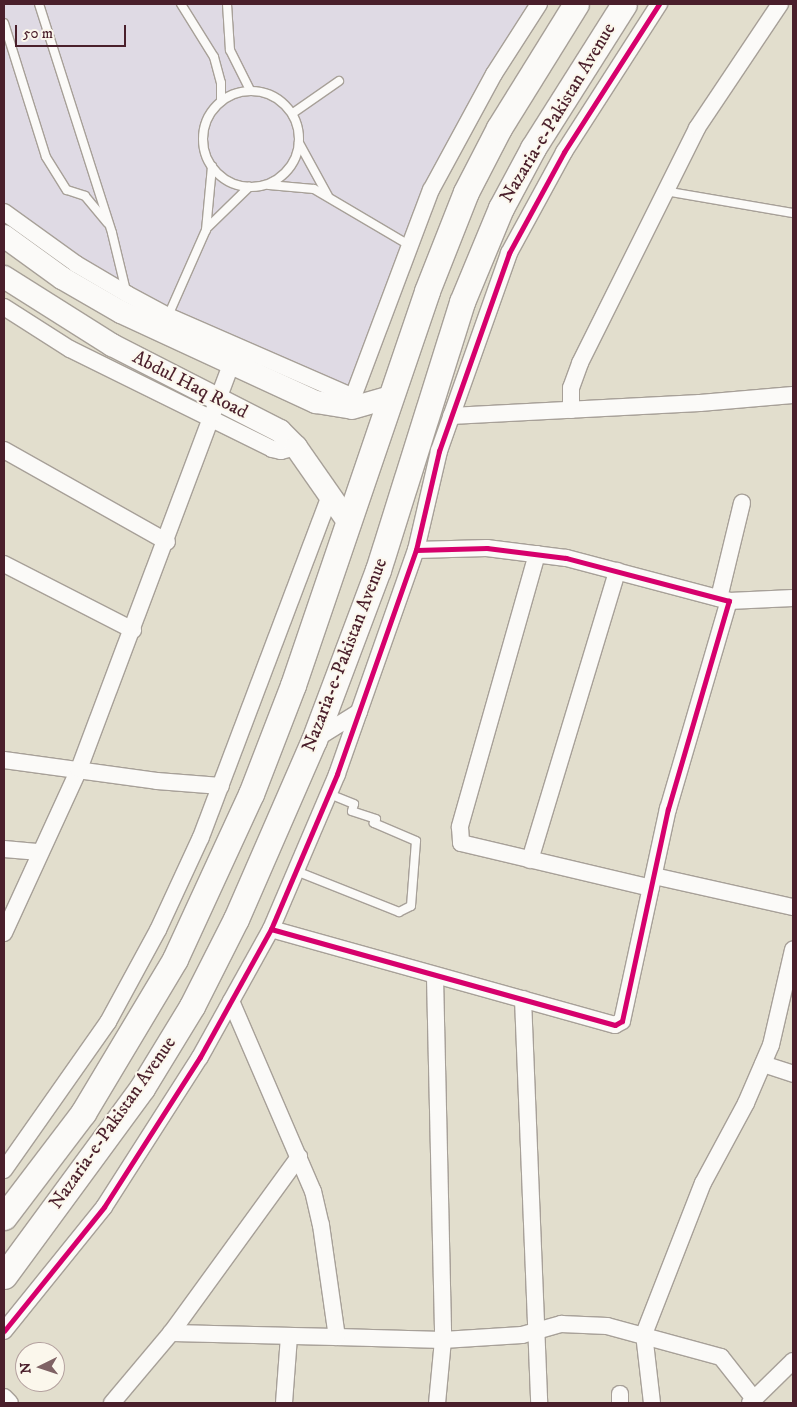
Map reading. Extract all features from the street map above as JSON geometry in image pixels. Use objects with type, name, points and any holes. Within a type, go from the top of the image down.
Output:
[{"type":"main road","name":"Nazaria-e-Pakistan Avenue","points":[[4,1217],[83,1112],[131,1037],[175,959],[251,794],[293,685],[390,397],[466,192],[498,128],[576,4]]},
{"type":"main road","name":"Nazaria-e-Pakistan Avenue","points":[[4,1276],[142,1088],[192,1006],[236,919],[314,740],[378,570],[422,471],[462,302],[501,208],[533,148],[624,4]]},
{"type":"main road","name":"Abdul Haq Road","points":[[4,236],[62,278],[124,303],[165,323],[232,363],[316,402],[352,403],[390,397]]},
{"type":"main road","name":"Abdul Haq Road","points":[[4,277],[215,409],[280,431],[296,447],[349,523]]},
{"type":"street","points":[[165,323],[352,403],[409,245],[431,190],[489,82],[539,4]]},
{"type":"street","points":[[4,1331],[104,1207],[200,1057],[271,929],[329,794],[359,712],[416,550],[422,471],[452,416],[509,253],[564,152],[659,4]]},
{"type":"street","points":[[571,410],[571,388],[580,362],[697,128],[780,4]]},
{"type":"street","points":[[4,212],[76,264],[124,303]]},
{"type":"street","points":[[4,306],[70,349],[215,409]]},
{"type":"street","points":[[4,933],[79,769],[167,542],[232,363]]},
{"type":"street","points":[[452,416],[793,395]]},
{"type":"street","points":[[4,450],[167,542]]},
{"type":"street","points":[[4,1170],[108,1022],[158,930],[221,786],[330,495]]},
{"type":"street","points":[[271,929],[435,977],[619,1024],[653,882],[668,809],[724,599],[742,503]]},
{"type":"street","points":[[416,550],[487,548],[538,554],[617,571],[724,599],[793,598]]},
{"type":"street","points":[[538,554],[462,818],[459,839],[461,843],[530,860],[793,907]]},
{"type":"street","points":[[4,564],[133,630]]},
{"type":"street","points":[[530,860],[617,571]]},
{"type":"street","points":[[314,740],[359,712]]},
{"type":"street","points":[[4,760],[157,781],[221,786]]},
{"type":"street","points":[[4,849],[40,852]]},
{"type":"street","points":[[652,1403],[644,1334],[702,1183],[746,1103],[771,1045],[793,950]]},
{"type":"street","points":[[435,977],[443,1340],[437,1403]]},
{"type":"street","points":[[523,999],[539,1403]]},
{"type":"street","points":[[231,1001],[314,1191],[322,1225],[337,1337]]},
{"type":"street","points":[[108,1022],[131,1037]]},
{"type":"street","points":[[763,1064],[793,1074]]},
{"type":"street","points":[[112,1403],[171,1333],[299,1157]]},
{"type":"street","points":[[171,1333],[443,1340],[536,1332],[561,1324],[607,1326],[644,1334],[721,1357],[752,1401],[793,1361]]},
{"type":"street","points":[[284,1403],[289,1336]]},
{"type":"street","points":[[4,1398],[10,1403]]},
{"type":"lane","points":[[39,4],[110,225],[124,303]]},
{"type":"lane","points":[[180,4],[205,38],[214,57],[221,83],[221,101]]},
{"type":"lane","points":[[227,4],[230,50],[250,90]]},
{"type":"lane","points":[[4,24],[46,157],[67,190],[85,196],[110,225]]},
{"type":"lane","points":[[293,113],[339,81]]},
{"type":"lane","points":[[328,196],[300,143],[293,113],[279,98],[250,90],[221,101],[210,114],[204,131],[204,150],[212,166],[224,179],[249,188],[266,185],[298,186],[328,196],[409,245]]},
{"type":"lane","points":[[266,185],[287,171],[300,143]]},
{"type":"lane","points":[[165,323],[206,230],[212,166]]},
{"type":"lane","points":[[206,230],[249,188]]},
{"type":"lane","points":[[665,191],[793,213]]},
{"type":"lane","points":[[296,871],[399,912],[411,906],[416,841],[374,823],[376,819],[352,811],[354,804],[329,794]]},
{"type":"shaded area","points":[[4,4],[539,4],[431,190],[352,408],[232,363],[4,236]]},
{"type":"cycle path","points":[[4,1331],[104,1207],[200,1057],[271,929],[337,774],[416,550],[439,451],[509,253],[564,152],[659,4]]},
{"type":"cycle path","points":[[271,929],[615,1025],[622,1021],[668,809],[729,601],[566,558],[487,548],[416,550]]}]
